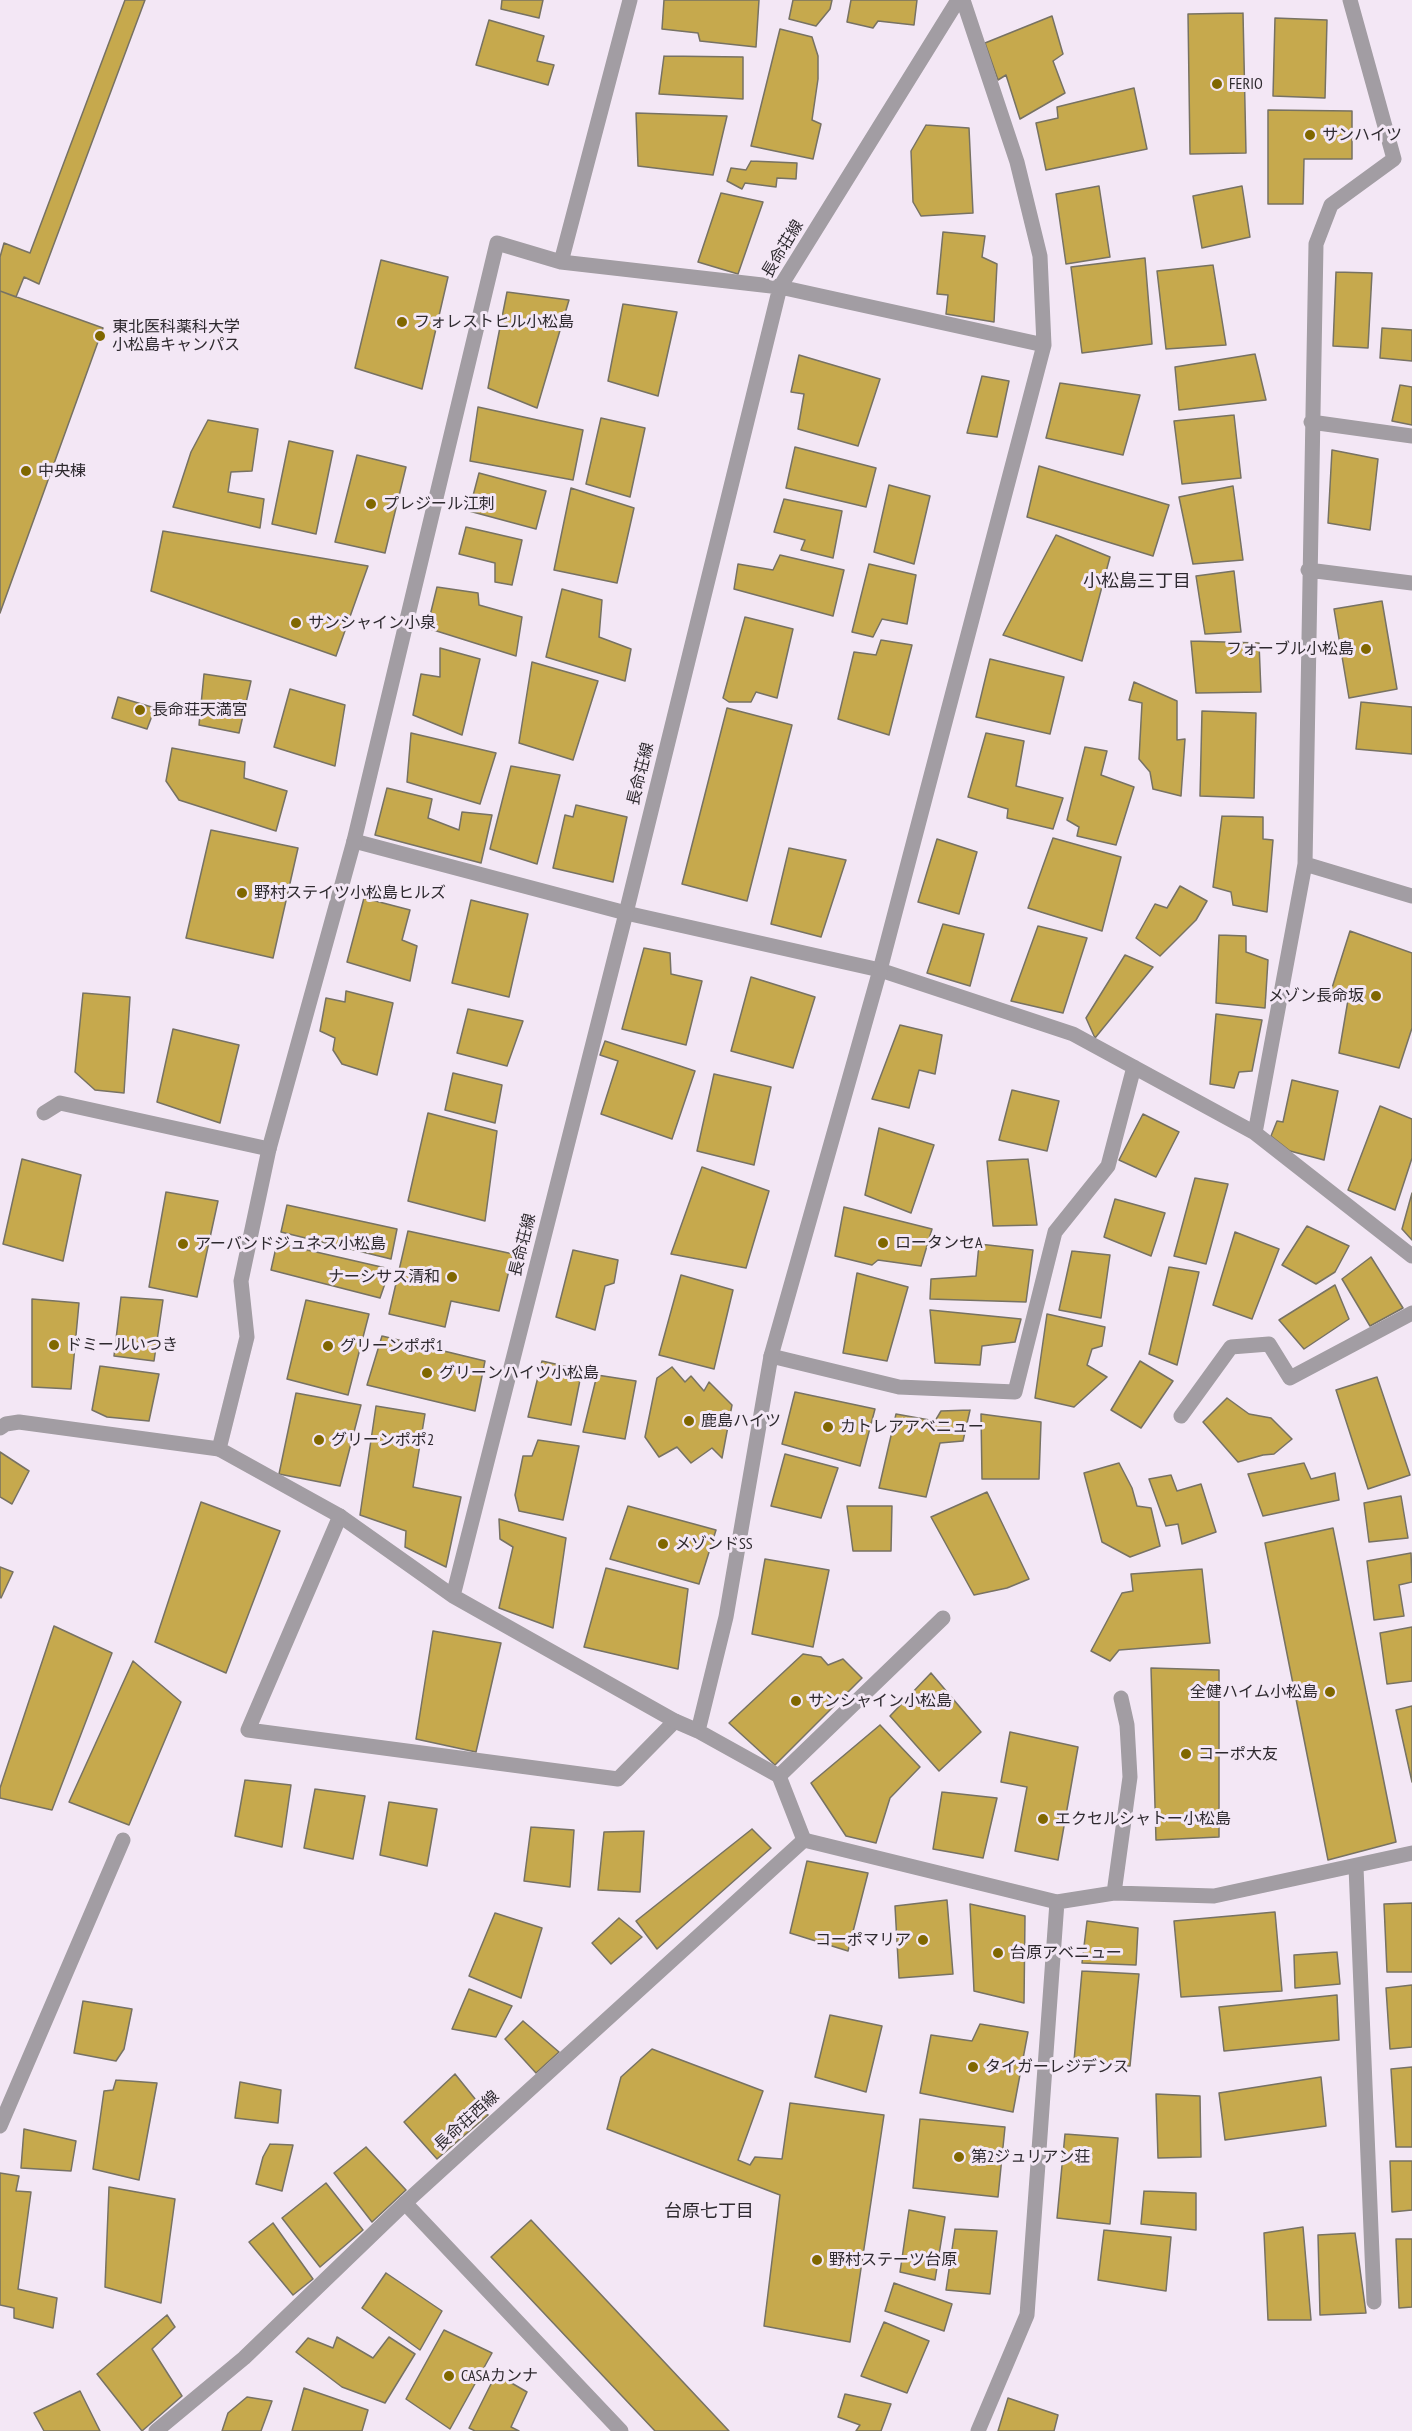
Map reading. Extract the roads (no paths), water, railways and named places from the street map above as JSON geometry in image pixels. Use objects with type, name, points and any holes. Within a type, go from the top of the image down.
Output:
[{"type":"street","points":[[561,262],[630,0]]},
{"type":"street","points":[[698,1731],[726,1617],[771,1356],[880,970],[1044,345],[1040,256],[1017,162],[961,0]]},
{"type":"street","name":"長命荘線","points":[[453,1596],[626,912],[780,286],[961,0]]},
{"type":"street","points":[[1255,1134],[1305,864],[1308,570],[1316,244],[1331,205],[1394,159],[1350,0]]},
{"type":"street","points":[[219,1449],[247,1337],[241,1281],[269,1149],[354,841],[496,243],[561,262],[780,286],[1044,345]]},
{"type":"street","points":[[1311,422],[1412,436]]},
{"type":"street","points":[[1308,570],[1412,583]]},
{"type":"street","points":[[354,841],[626,912],[880,970],[1073,1034],[1255,1134],[1412,1256]]},
{"type":"street","points":[[1305,864],[1412,896]]},
{"type":"street","points":[[771,1356],[899,1387],[1015,1392],[1055,1232],[1108,1166],[1134,1066]]},
{"type":"street","points":[[44,1113],[60,1103],[269,1149]]},
{"type":"street","points":[[1181,1416],[1232,1347],[1269,1344],[1290,1378],[1412,1313]]},
{"type":"street","points":[[0,1428],[6,1424],[19,1422],[219,1449],[339,1516],[453,1596],[675,1721],[698,1731],[779,1776],[804,1840],[1057,1902],[1114,1893],[1214,1896],[1412,1853]]},
{"type":"street","points":[[339,1516],[248,1730],[618,1779],[675,1721]]},
{"type":"street","points":[[779,1776],[943,1618]]},
{"type":"street","points":[[1114,1893],[1130,1777],[1127,1725],[1121,1698]]},
{"type":"street","points":[[0,2126],[123,1840]]},
{"type":"street","name":"長命荘西線","points":[[156,2431],[244,2358],[405,2202],[804,1840]]},
{"type":"street","points":[[1356,1867],[1374,2302]]},
{"type":"street","points":[[978,2431],[1027,2315],[1057,1902]]},
{"type":"street","points":[[405,2202],[621,2431]]},
{"type":"place","name":"FERIO","points":[[1217,84]]},
{"type":"place","name":"サンハイツ","points":[[1310,135]]},
{"type":"place","name":"フォレストヒル小松島","points":[[402,322]]},
{"type":"place","name":"東北医科薬科大学 小松島キャンパス","points":[[100,336]]},
{"type":"place","name":"中央棟","points":[[26,471]]},
{"type":"place","name":"プレジール江刺","points":[[371,504]]},
{"type":"place","name":"サンシャイン小泉","points":[[296,623]]},
{"type":"place","name":"フォーブル小松島","points":[[1366,649]]},
{"type":"place","name":"長命荘天満宮","points":[[140,710]]},
{"type":"place","name":"野村ステイツ小松島ヒルズ","points":[[242,893]]},
{"type":"place","name":"メゾン長命坂","points":[[1376,996]]},
{"type":"place","name":"ロータンセA","points":[[883,1243]]},
{"type":"place","name":"アーバンドジュネス小松島","points":[[183,1244]]},
{"type":"place","name":"ナーシサス清和","points":[[452,1277]]},
{"type":"place","name":"ドミールいつき","points":[[54,1345]]},
{"type":"place","name":"グリーンポポ1","points":[[328,1346]]},
{"type":"place","name":"グリーンハイツ小松島","points":[[427,1373]]},
{"type":"place","name":"鹿島ハイツ","points":[[689,1421]]},
{"type":"place","name":"カトレアアベニュー","points":[[828,1427]]},
{"type":"place","name":"グリーンポポ2","points":[[319,1440]]},
{"type":"place","name":"メゾンドSS","points":[[663,1544]]},
{"type":"place","name":"全健ハイム小松島","points":[[1330,1692]]},
{"type":"place","name":"サンシャイン小松島","points":[[796,1701]]},
{"type":"place","name":"コーポ大友","points":[[1186,1754]]},
{"type":"place","name":"エクセルシャトー小松島","points":[[1043,1819]]},
{"type":"place","name":"コーポマリア","points":[[923,1940]]},
{"type":"place","name":"台原アベニュー","points":[[998,1953]]},
{"type":"place","name":"タイガーレジデンス","points":[[973,2067]]},
{"type":"place","name":"第2ジュリアン荘","points":[[959,2157]]},
{"type":"place","name":"野村ステーツ台原","points":[[817,2260]]},
{"type":"place","name":"CASAカンナ","points":[[449,2376]]},
{"type":"district","name":"小松島三丁目","points":[[1137,582]]},
{"type":"district","name":"台原七丁目","points":[[709,2212]]}]
